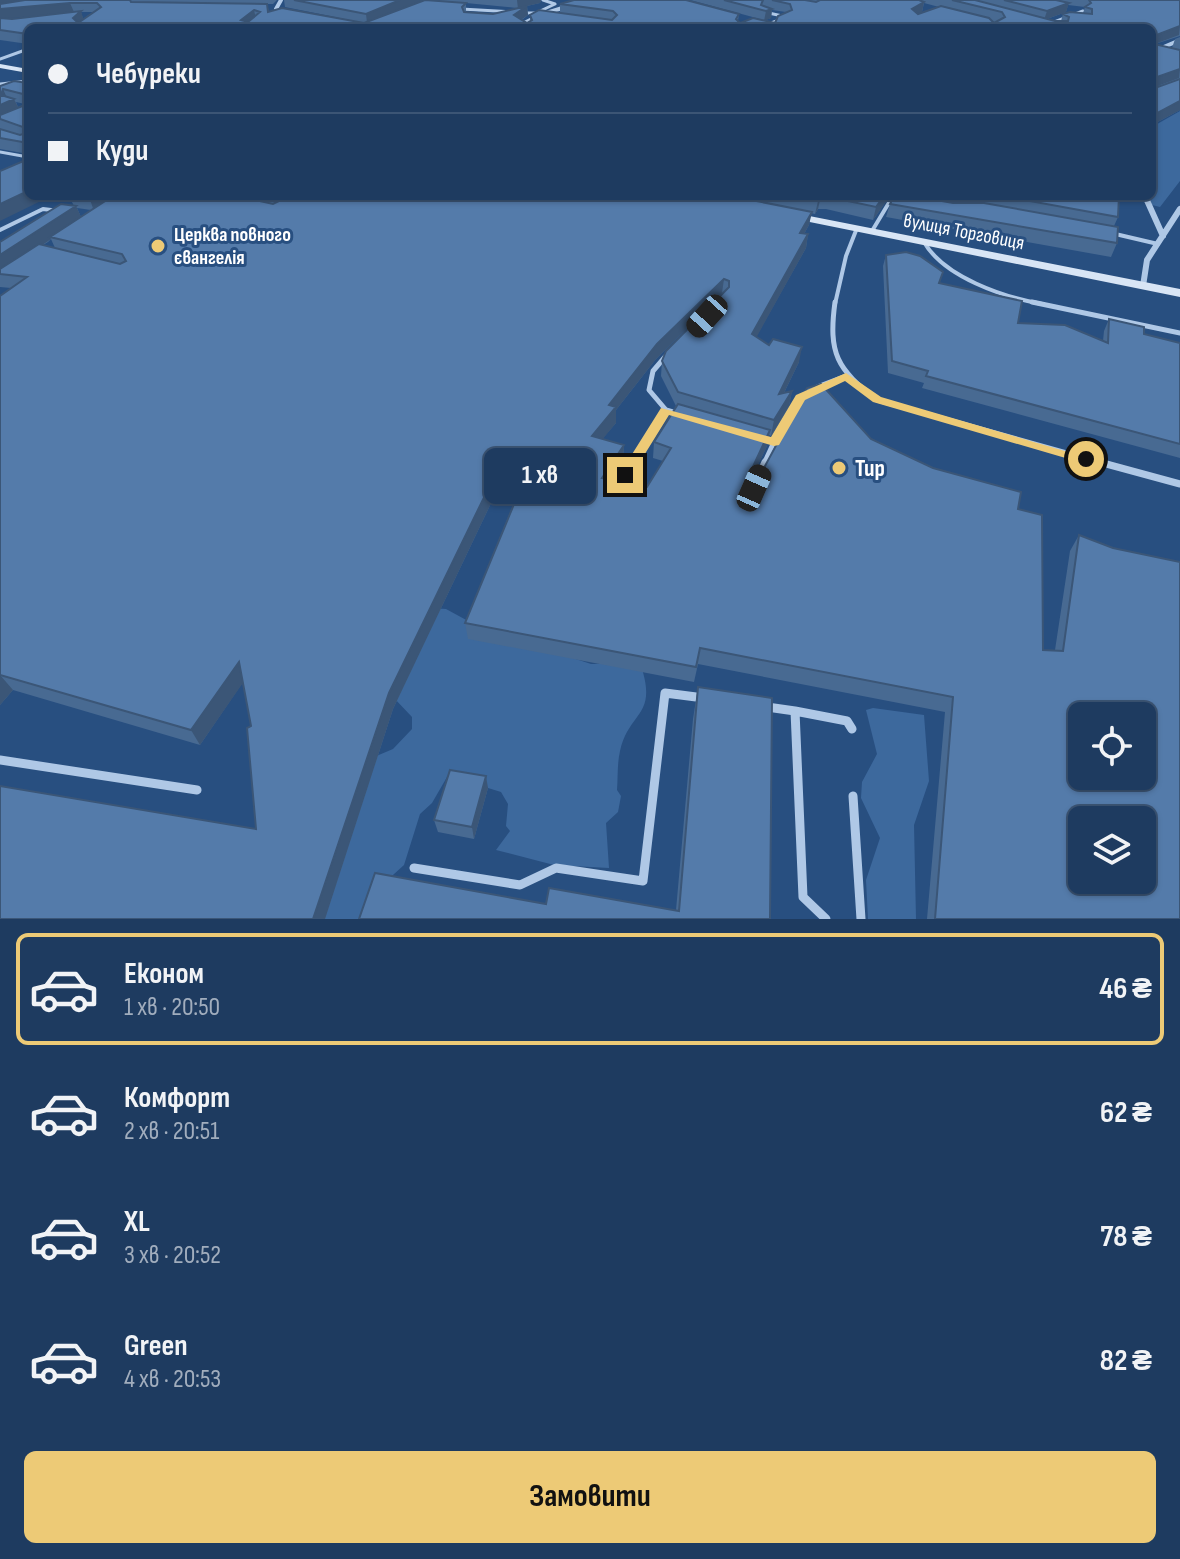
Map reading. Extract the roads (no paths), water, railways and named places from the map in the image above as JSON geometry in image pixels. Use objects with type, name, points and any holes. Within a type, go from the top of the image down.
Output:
[{"type":"main road","points":[[1156,51],[1169,54]]},
{"type":"main road","points":[[0,66],[24,70]]},
{"type":"main road","name":"вулиця Торговиця","points":[[774,212],[1180,293]]},
{"type":"street","points":[[281,0],[276,9],[294,15]]},
{"type":"street","points":[[538,15],[588,0]]},
{"type":"street","points":[[1156,50],[1180,40]]},
{"type":"street","points":[[1147,200],[1163,236]]},
{"type":"street","points":[[1143,286],[1147,260],[1179,210]]},
{"type":"lane","points":[[452,8],[536,13],[555,4],[543,0]]},
{"type":"lane","points":[[1055,24],[1083,11],[1066,7]]},
{"type":"lane","points":[[268,9],[276,9]]},
{"type":"lane","points":[[275,16],[284,12]]},
{"type":"lane","points":[[763,12],[787,17],[768,24]]},
{"type":"lane","points":[[503,19],[517,13]]},
{"type":"lane","points":[[521,24],[538,15],[551,17]]},
{"type":"lane","points":[[1056,24],[1071,18],[1085,21]]},
{"type":"lane","points":[[0,59],[24,50]]},
{"type":"lane","points":[[0,84],[24,82]]},
{"type":"lane","points":[[0,91],[24,83]]},
{"type":"lane","points":[[1,153],[24,156]]},
{"type":"lane","points":[[872,231],[891,200]]},
{"type":"lane","points":[[0,230],[43,209],[70,213]]},
{"type":"lane","points":[[857,228],[847,246],[837,279],[835,357],[846,376],[877,400],[1180,484]]},
{"type":"lane","points":[[1096,231],[1158,244]]},
{"type":"lane","points":[[924,242],[933,258],[979,283],[1025,301],[1180,333]]},
{"type":"lane","points":[[671,350],[653,371],[649,390],[666,410],[693,418]]},
{"type":"lane","points":[[754,488],[774,442],[800,398],[846,376]]},
{"type":"lane","points":[[625,475],[666,410]]},
{"type":"lane","points":[[747,434],[774,442]]},
{"type":"lane","points":[[414,868],[520,885],[556,868],[643,881],[665,693],[723,701]]},
{"type":"lane","points":[[752,705],[847,721],[852,729]]},
{"type":"lane","points":[[795,711],[803,897],[826,919]]},
{"type":"lane","points":[[0,760],[197,790]]},
{"type":"lane","points":[[853,796],[861,919]]},
{"type":"place","name":"Церква повного євангелія","points":[[158,246]]},
{"type":"place","name":"Тир","points":[[839,468]]}]
